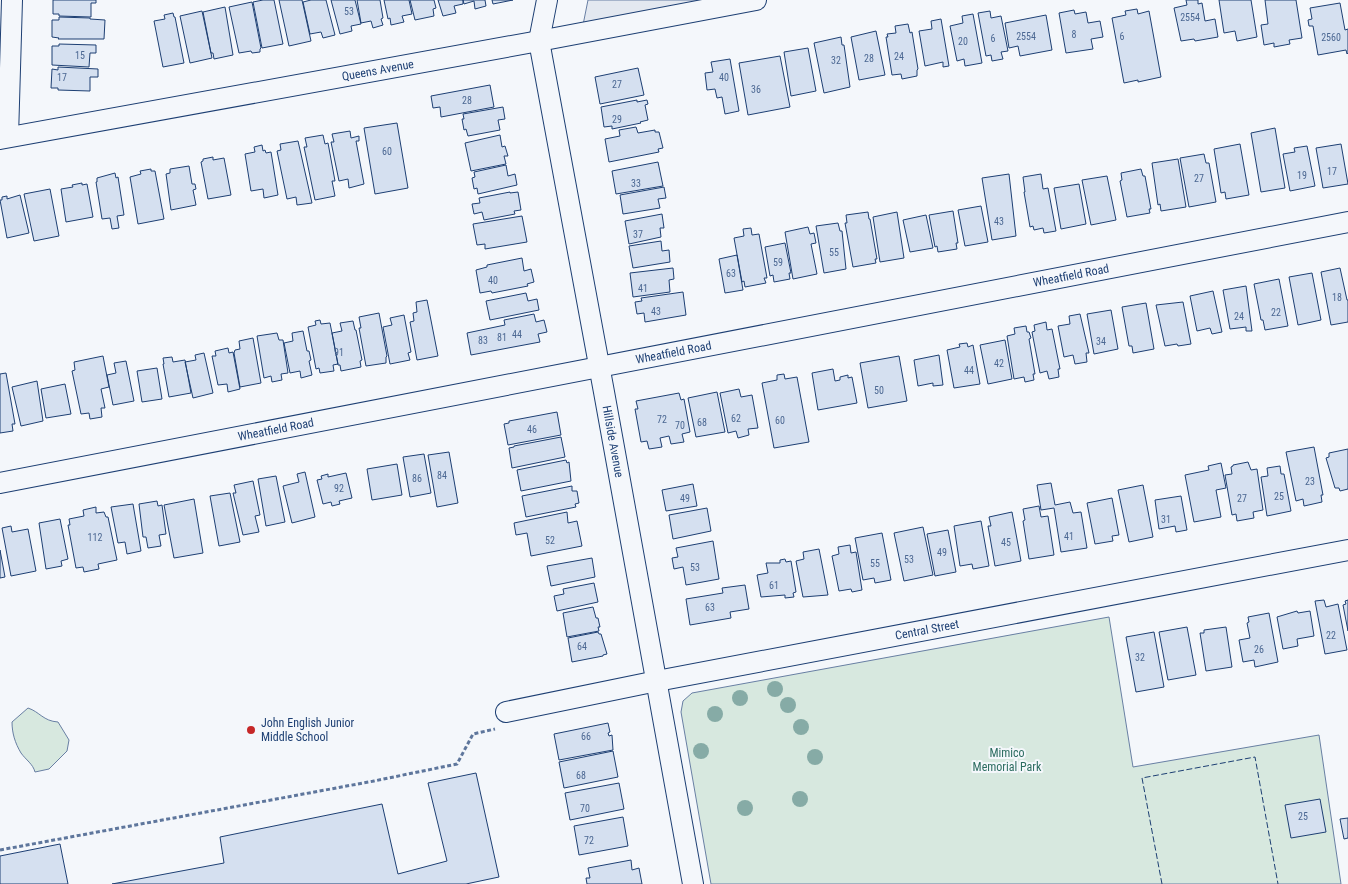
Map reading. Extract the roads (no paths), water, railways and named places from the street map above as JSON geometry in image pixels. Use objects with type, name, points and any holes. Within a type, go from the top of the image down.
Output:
[{"type":"street","points":[[4,138],[12,0]]},
{"type":"street","name":"Hillside Avenue","points":[[547,0],[538,41],[600,367],[693,884]]},
{"type":"street","name":"Queens Avenue","points":[[4,138],[756,0]]},
{"type":"street","name":"Wheatfield Road","points":[[0,483],[1348,222]]},
{"type":"street","name":"Central Street","points":[[506,712],[657,681],[1348,550]]},
{"type":"place","name":"John English Junior Middle School","points":[[251,730]]},
{"type":"park label","name":"Mimico Memorial Park","points":[[1007,760]]}]
